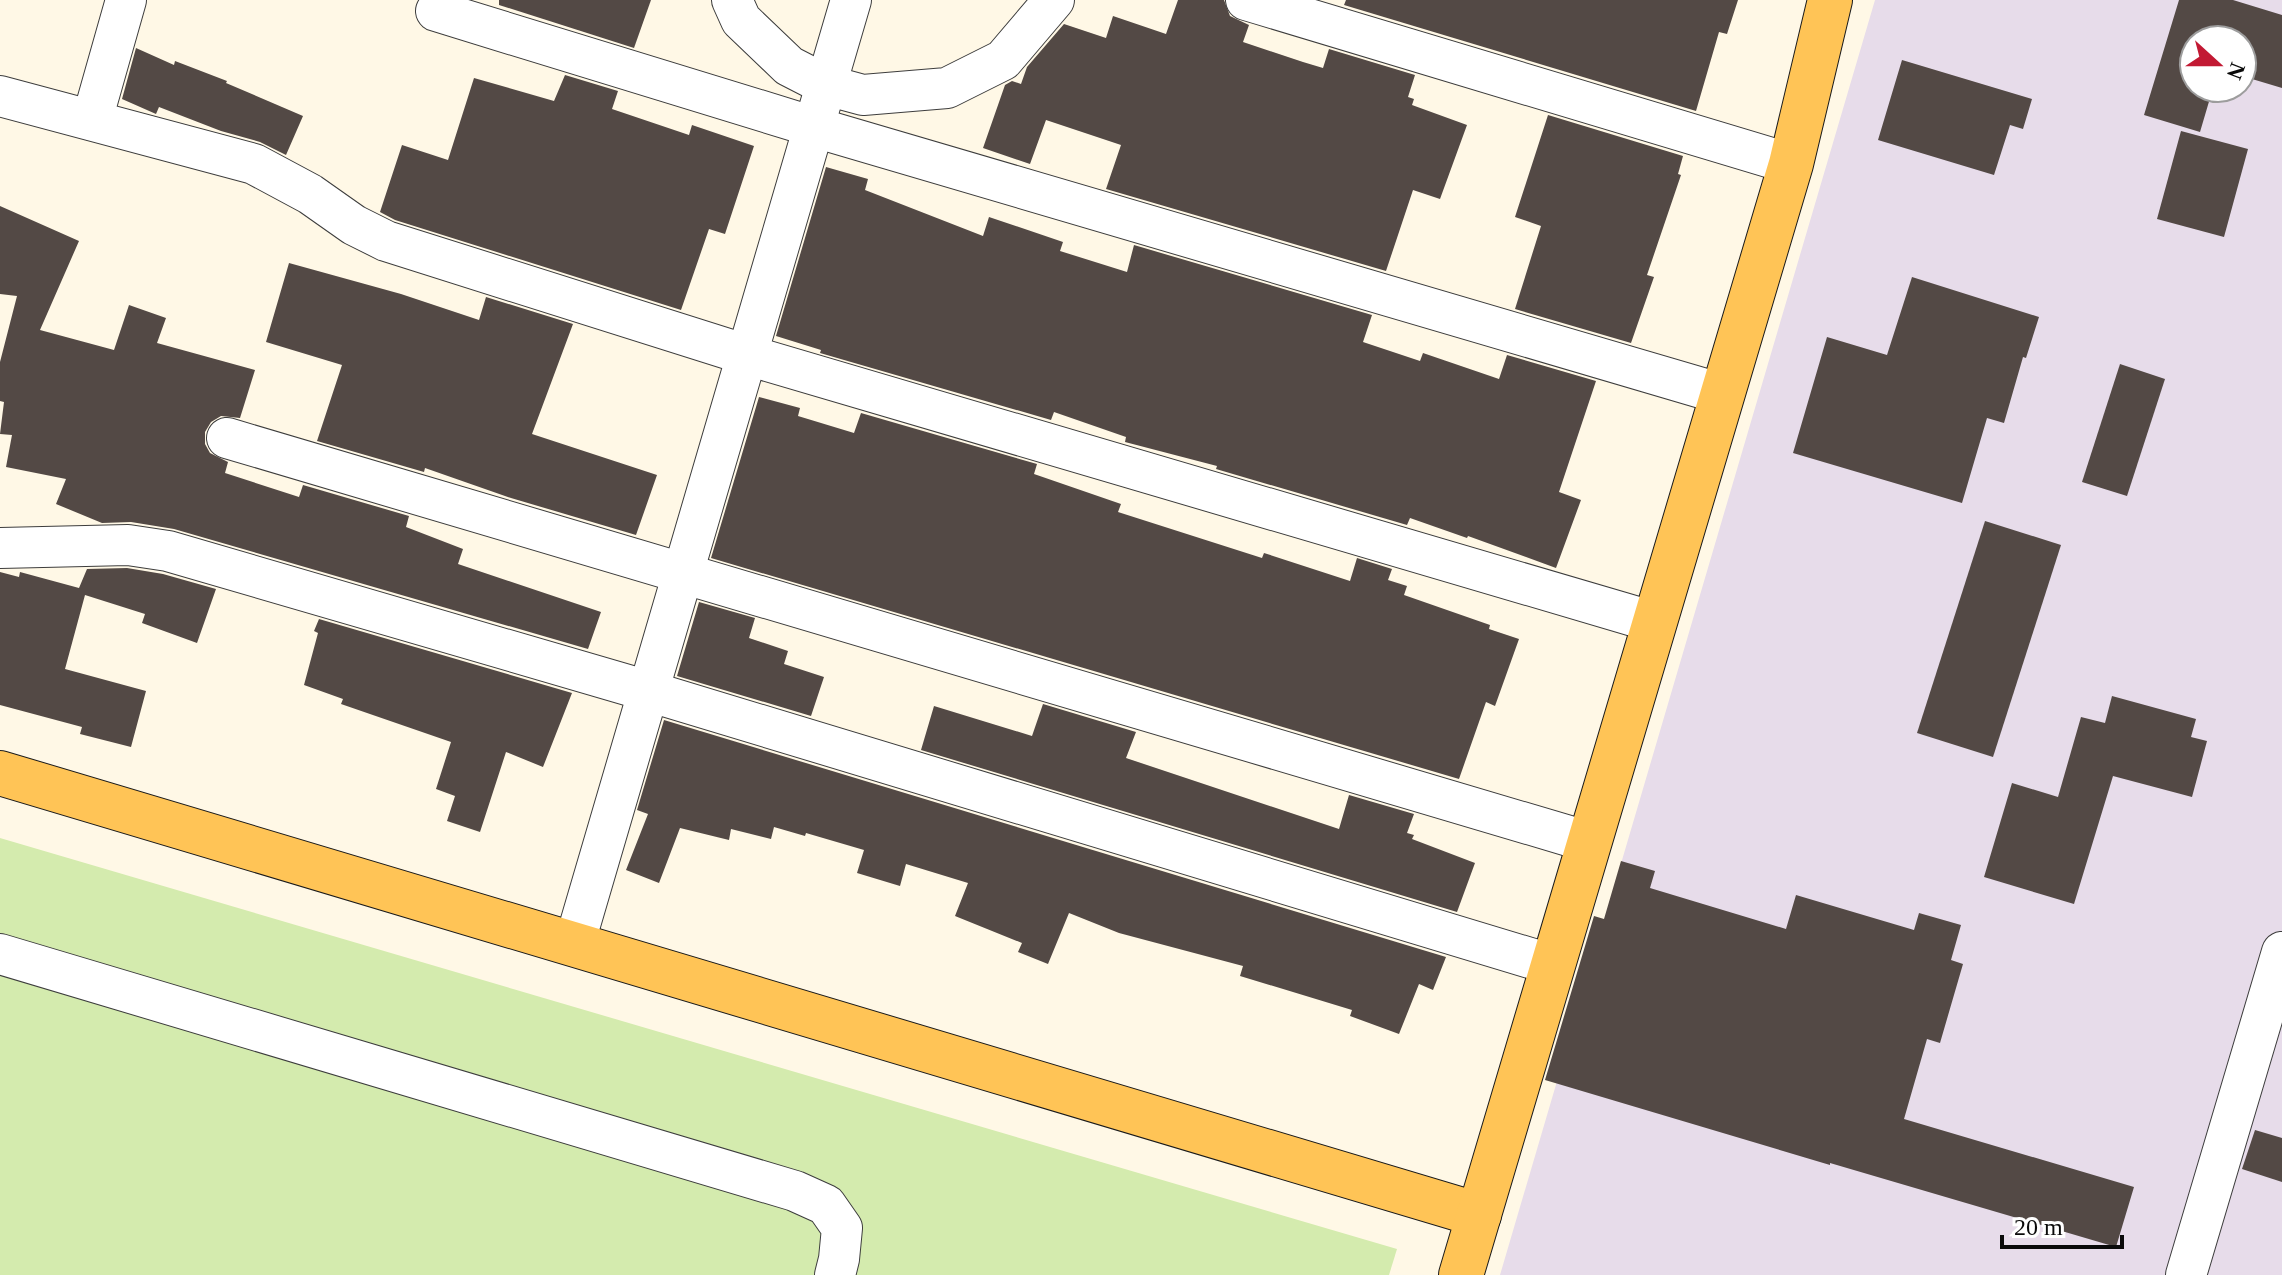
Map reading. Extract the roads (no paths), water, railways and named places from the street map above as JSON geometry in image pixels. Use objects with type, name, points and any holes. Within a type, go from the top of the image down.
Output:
[{"type":"main road","points":[[1461,1275],[1791,164],[1830,0]]},
{"type":"main road","points":[[0,773],[1479,1215]]},
{"type":"street","points":[[92,120],[126,0]]},
{"type":"street","points":[[732,0],[741,20],[789,66],[826,85],[863,95],[947,88],[1003,60],[1054,0]]},
{"type":"street","points":[[574,945],[851,0]]},
{"type":"street","points":[[1246,0],[1791,164]]},
{"type":"street","points":[[436,11],[814,127],[1722,394]]},
{"type":"street","points":[[0,96],[254,164],[386,241],[747,355],[1654,622]]},
{"type":"street","points":[[227,438],[1589,842]]},
{"type":"street","points":[[0,548],[128,545],[168,551],[648,691],[1553,965]]},
{"type":"street","points":[[2186,1275],[2282,952]]},
{"type":"street","points":[[0,954],[795,1191],[826,1205],[842,1228],[835,1275]]}]
